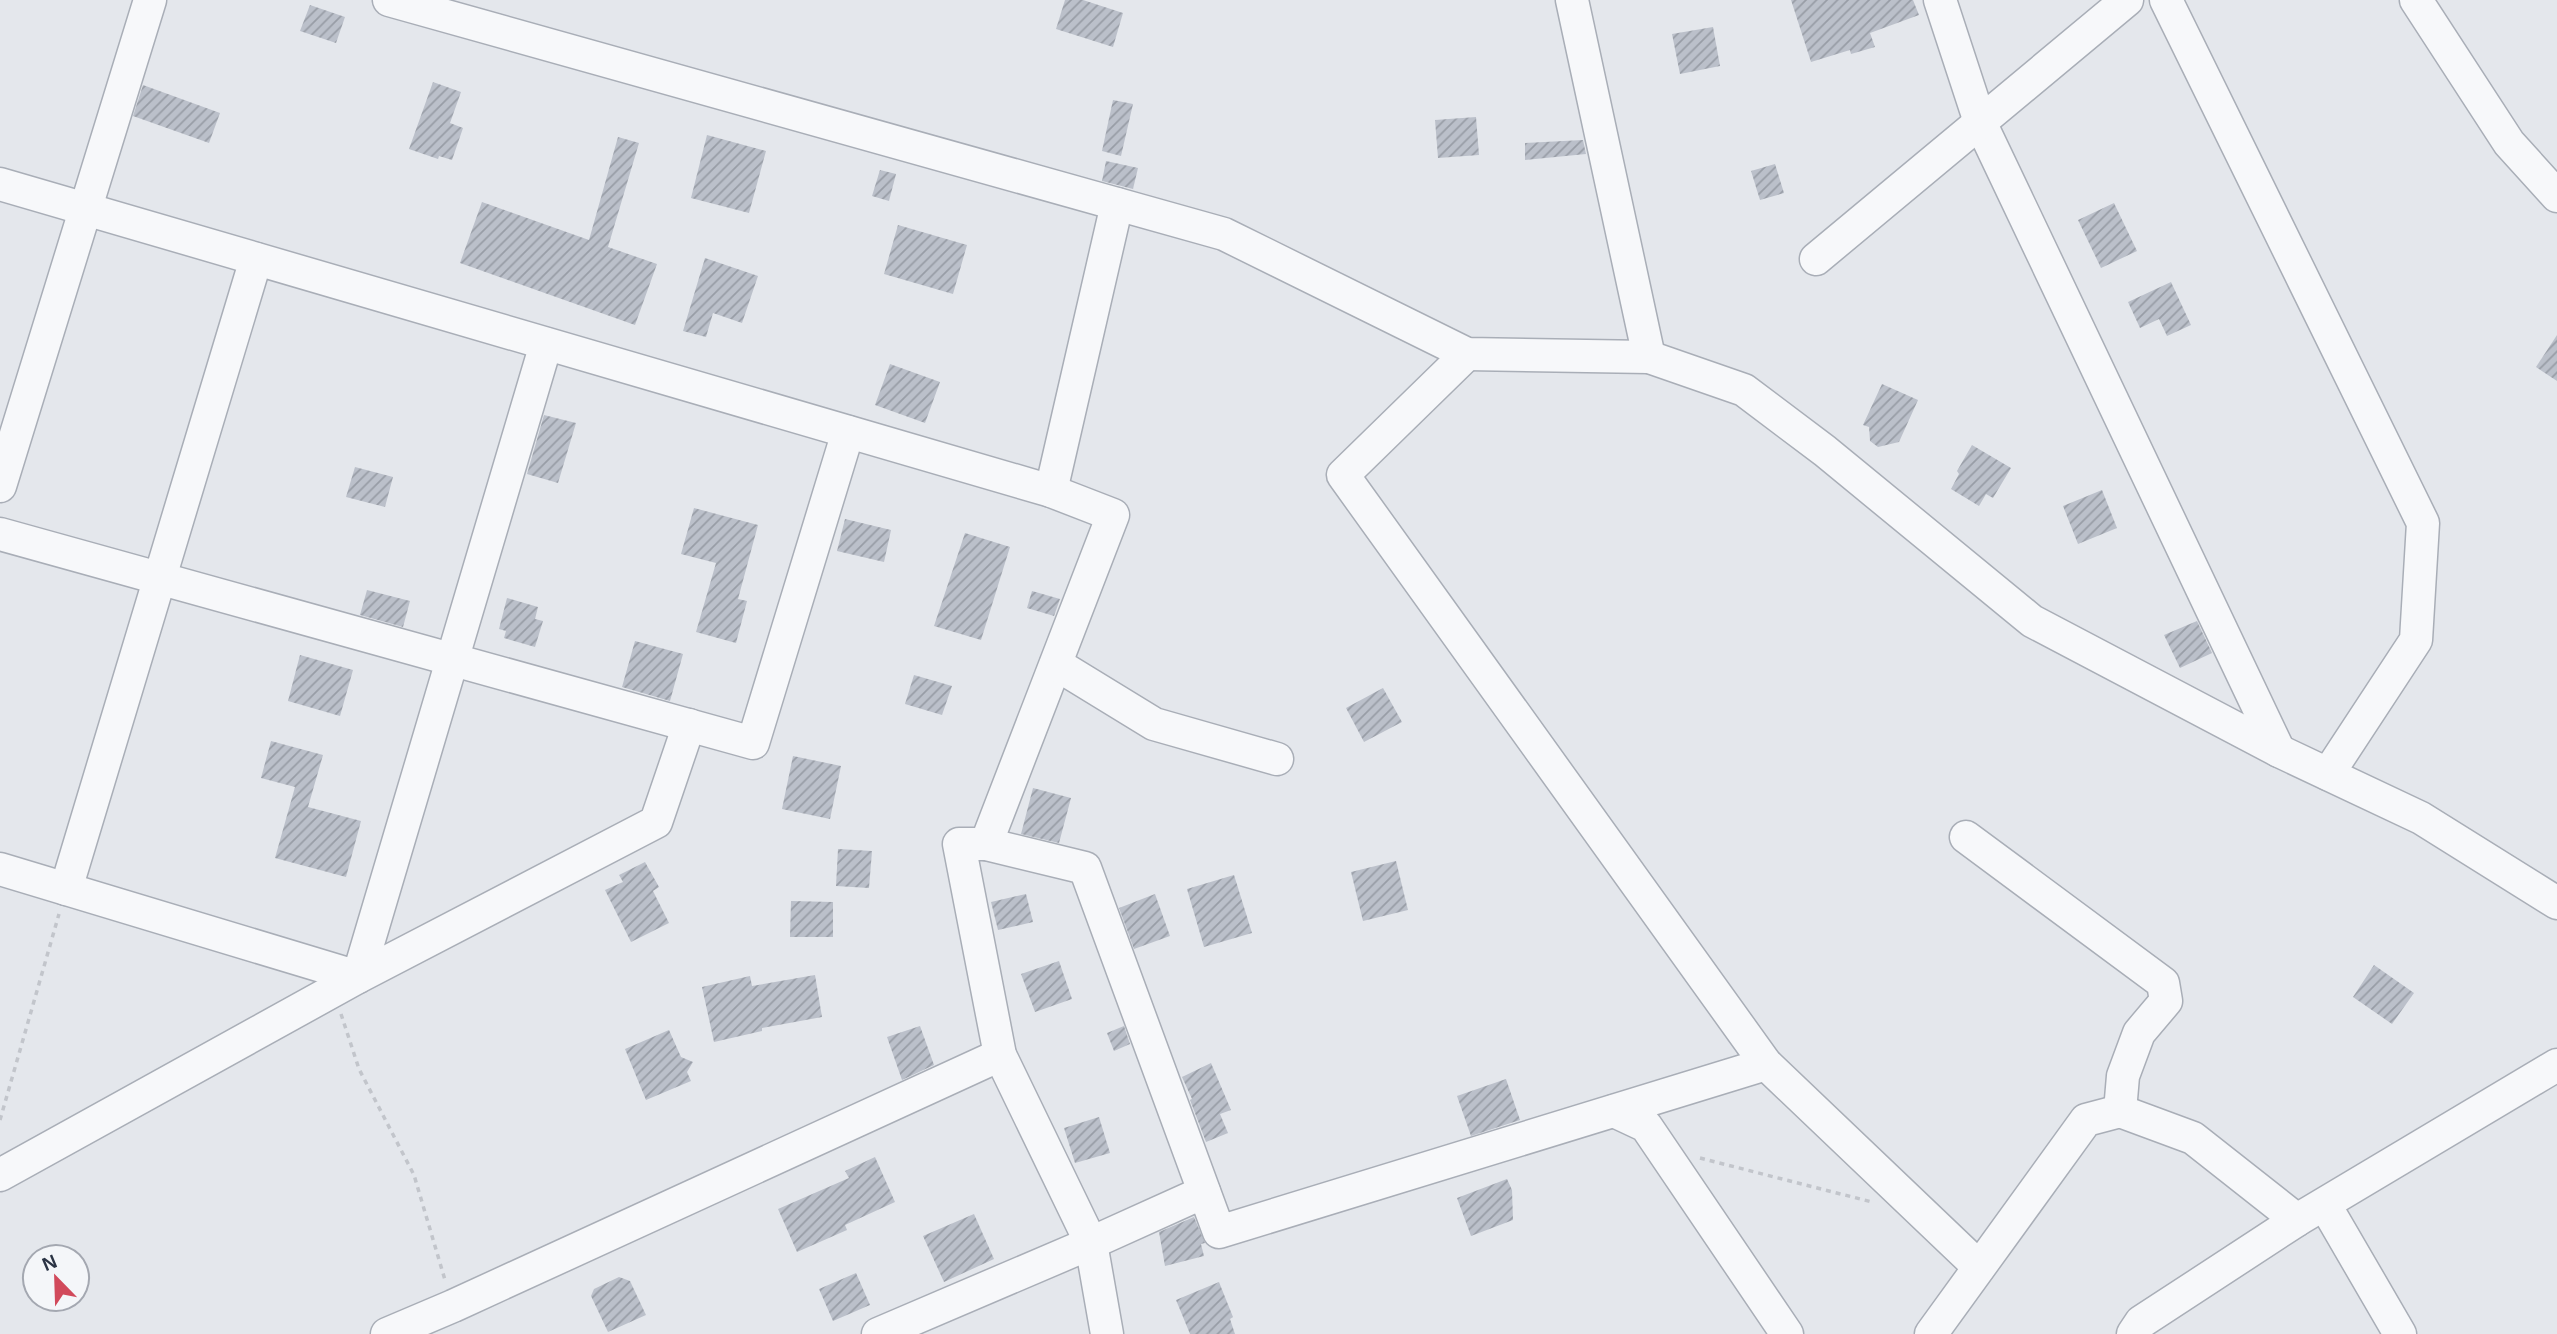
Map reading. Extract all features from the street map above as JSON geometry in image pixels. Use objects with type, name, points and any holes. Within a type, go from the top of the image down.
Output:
[{"type":"street","points":[[0,486],[150,0]]},
{"type":"street","points":[[389,0],[1224,234],[1467,354],[1649,357],[1744,390],[1825,451],[2032,621],[2279,751],[2421,818],[2557,903]]},
{"type":"street","points":[[1572,0],[1649,357]]},
{"type":"street","points":[[1940,0],[1980,122],[2279,751]]},
{"type":"street","points":[[1816,259],[2127,0]]},
{"type":"street","points":[[2166,0],[2423,523],[2416,640],[2328,774]]},
{"type":"street","points":[[2416,0],[2509,142],[2557,196]]},
{"type":"street","points":[[0,184],[1051,491],[1114,515],[986,844]]},
{"type":"street","points":[[1051,491],[1117,204]]},
{"type":"street","points":[[66,889],[256,259]]},
{"type":"street","points":[[346,985],[452,660],[546,344]]},
{"type":"street","points":[[1467,354],[1343,475],[1766,1064],[1979,1267]]},
{"type":"street","points":[[0,534],[753,743],[848,432]]},
{"type":"street","points":[[1055,664],[1154,724],[1277,759]]},
{"type":"street","points":[[0,1175],[346,985],[656,822],[689,725]]},
{"type":"street","points":[[1966,836],[2163,983],[2166,1001],[2139,1033],[2123,1076],[2120,1111]]},
{"type":"street","points":[[1107,1334],[1091,1243],[1000,1055],[959,844],[986,844],[1085,868],[1219,1232],[1766,1064]]},
{"type":"street","points":[[0,869],[346,985]]},
{"type":"street","points":[[387,1334],[1000,1055]]},
{"type":"street","points":[[2133,1334],[2141,1322],[2297,1220],[2557,1065]]},
{"type":"street","points":[[1614,1111],[1646,1126],[1787,1334]]},
{"type":"street","points":[[1931,1334],[2086,1120],[2120,1111],[2193,1138],[2297,1220]]},
{"type":"street","points":[[878,1334],[1204,1192]]},
{"type":"street","points":[[2325,1205],[2400,1334]]},
{"type":"path","points":[[0,1120],[66,889]]},
{"type":"path","points":[[346,985],[359,1069],[414,1175],[453,1306]]},
{"type":"path","points":[[1661,1148],[1872,1202]]},
{"type":"building","points":[[1065,0],[1083,0],[1123,13],[1113,47],[1056,29]]},
{"type":"building","points":[[1791,0],[1913,0],[1919,15],[1870,33],[1875,47],[1851,54],[1850,50],[1811,62]]},
{"type":"building","points":[[310,5],[345,17],[336,43],[300,31]]},
{"type":"building","points":[[1713,27],[1720,66],[1680,74],[1672,34]]},
{"type":"building","points":[[433,82],[461,92],[450,123],[463,128],[452,160],[439,156],[438,159],[409,149]]},
{"type":"building","points":[[143,85],[220,113],[209,143],[133,116]]},
{"type":"building","points":[[1113,100],[1133,104],[1121,156],[1102,151]]},
{"type":"building","points":[[1476,117],[1479,155],[1438,158],[1435,120]]},
{"type":"building","points":[[707,135],[766,151],[749,213],[691,198]]},
{"type":"building","points":[[618,137],[639,143],[608,247],[657,264],[635,325],[460,263],[482,202],[589,240]]},
{"type":"building","points":[[1583,140],[1586,154],[1525,160],[1525,143]]},
{"type":"building","points":[[1106,161],[1138,168],[1133,189],[1102,181]]},
{"type":"building","points":[[1775,164],[1784,193],[1760,200],[1751,171]]},
{"type":"building","points":[[880,170],[896,174],[889,201],[872,196]]},
{"type":"building","points":[[2114,203],[2137,251],[2101,268],[2078,220]]},
{"type":"building","points":[[898,225],[967,245],[953,294],[884,274]]},
{"type":"building","points":[[705,258],[758,276],[742,323],[713,313],[706,337],[683,331]]},
{"type":"building","points":[[2171,282],[2191,325],[2167,336],[2159,319],[2140,328],[2128,302]]},
{"type":"building","points":[[2557,335],[2557,381],[2536,367]]},
{"type":"building","points":[[890,364],[940,382],[925,423],[875,405]]},
{"type":"building","points":[[1882,384],[1918,400],[1899,442],[1878,447],[1870,441],[1869,427],[1863,425]]},
{"type":"building","points":[[544,415],[576,423],[558,483],[527,474]]},
{"type":"building","points":[[1972,445],[2011,468],[1993,498],[1986,494],[1979,506],[1951,489],[1959,474],[1957,471]]},
{"type":"building","points":[[355,467],[393,477],[385,507],[346,497]]},
{"type":"building","points":[[2102,490],[2117,528],[2078,544],[2063,506]]},
{"type":"building","points":[[694,508],[758,525],[738,599],[747,601],[736,643],[696,632],[716,563],[681,554]]},
{"type":"building","points":[[845,519],[891,530],[884,562],[837,551]]},
{"type":"building","points":[[965,533],[1010,547],[981,640],[934,626]]},
{"type":"building","points":[[367,590],[410,601],[403,627],[360,615]]},
{"type":"building","points":[[1032,591],[1060,599],[1054,616],[1027,608]]},
{"type":"building","points":[[507,598],[538,607],[535,619],[543,621],[535,647],[504,638],[506,631],[499,629]]},
{"type":"building","points":[[2197,621],[2212,653],[2180,668],[2164,635]]},
{"type":"building","points":[[635,641],[683,654],[670,701],[622,687]]},
{"type":"building","points":[[300,655],[353,670],[340,716],[288,701]]},
{"type":"building","points":[[914,675],[952,686],[942,715],[905,704]]},
{"type":"building","points":[[1383,688],[1402,722],[1364,742],[1346,708]]},
{"type":"building","points":[[271,741],[323,755],[308,807],[361,821],[346,877],[275,858],[295,787],[261,778]]},
{"type":"building","points":[[793,756],[841,766],[830,819],[782,809]]},
{"type":"building","points":[[1033,788],[1071,798],[1059,843],[1021,834]]},
{"type":"building","points":[[838,849],[872,851],[869,888],[836,886]]},
{"type":"building","points":[[1396,861],[1408,910],[1363,921],[1351,872]]},
{"type":"building","points":[[645,862],[659,887],[653,891],[669,923],[631,942],[605,890],[623,882],[619,875]]},
{"type":"building","points":[[1234,875],[1252,933],[1204,947],[1187,889]]},
{"type":"building","points":[[1026,894],[1033,922],[998,930],[991,902]]},
{"type":"building","points":[[1155,894],[1170,936],[1134,949],[1119,908]]},
{"type":"building","points":[[791,901],[833,902],[833,937],[790,937]]},
{"type":"building","points":[[1059,961],[1072,999],[1035,1012],[1021,974]]},
{"type":"building","points":[[2374,965],[2414,993],[2392,1024],[2353,997]]},
{"type":"building","points":[[815,975],[822,1017],[762,1028],[762,1031],[714,1042],[702,987],[750,976],[752,986]]},
{"type":"building","points":[[920,1026],[934,1065],[902,1080],[887,1037]]},
{"type":"building","points":[[1124,1026],[1130,1044],[1114,1051],[1107,1033]]},
{"type":"building","points":[[669,1030],[681,1057],[693,1062],[687,1072],[691,1081],[646,1100],[625,1049]]},
{"type":"building","points":[[1211,1063],[1231,1110],[1220,1114],[1228,1133],[1206,1142],[1182,1077]]},
{"type":"building","points":[[1506,1079],[1520,1120],[1471,1136],[1457,1096]]},
{"type":"building","points":[[1099,1117],[1110,1153],[1075,1163],[1064,1128]]},
{"type":"building","points":[[875,1157],[895,1202],[845,1225],[847,1230],[797,1252],[778,1209],[849,1178],[845,1171]]},
{"type":"building","points":[[1507,1179],[1512,1190],[1513,1220],[1471,1236],[1457,1198]]},
{"type":"building","points":[[974,1214],[994,1259],[944,1282],[923,1236]]},
{"type":"building","points":[[1194,1217],[1205,1243],[1201,1244],[1204,1256],[1165,1266],[1159,1232]]},
{"type":"building","points":[[856,1273],[870,1305],[833,1321],[819,1289]]},
{"type":"building","points":[[619,1277],[630,1281],[646,1315],[608,1332],[591,1296],[594,1289]]},
{"type":"building","points":[[1219,1282],[1233,1317],[1230,1319],[1235,1334],[1190,1334],[1176,1300]]}]
